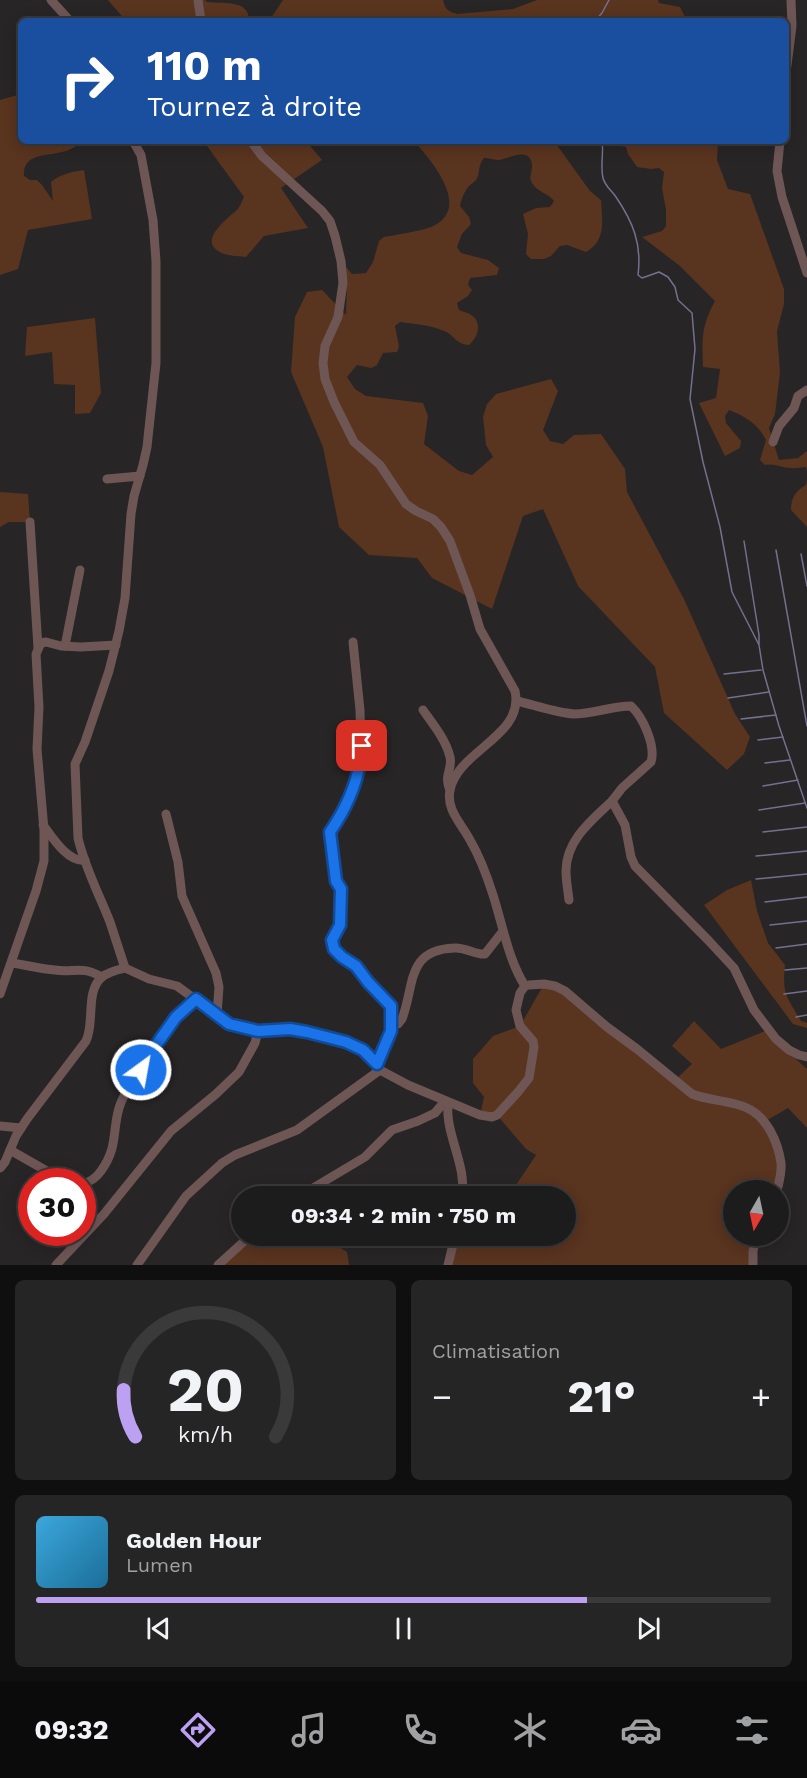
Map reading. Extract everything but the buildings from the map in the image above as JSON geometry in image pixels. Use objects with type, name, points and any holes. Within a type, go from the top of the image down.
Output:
[{"type":"street","points":[[51,0],[67,18]]},
{"type":"street","points":[[198,0],[201,18]]},
{"type":"street","points":[[789,50],[792,26],[791,0]]},
{"type":"street","points":[[124,968],[109,921],[89,875],[78,838],[75,764],[85,742],[116,645],[125,598],[131,514],[147,447],[156,363],[156,261],[153,219],[141,155],[135,144]]},
{"type":"street","points":[[253,144],[262,156],[322,210],[330,221],[335,236],[343,283],[338,317],[326,346],[323,363],[325,379],[334,402],[354,442],[380,465],[406,504],[416,512],[433,519],[450,541],[480,629],[515,691],[517,701],[515,712],[506,726],[459,769],[450,790],[449,801],[456,819],[476,852],[493,894],[517,973],[525,986]]},
{"type":"street","points":[[780,144],[777,171],[782,197],[807,273]]},
{"type":"street","points":[[773,442],[779,426],[794,408],[798,396],[807,390]]},
{"type":"street","points":[[107,479],[140,476]]},
{"type":"street","points":[[30,522],[38,648]]},
{"type":"street","points":[[65,646],[80,570]]},
{"type":"street","points":[[0,994],[36,891],[44,861],[37,749],[39,707],[36,654],[41,643],[46,642],[65,646],[116,645]]},
{"type":"street","points":[[137,1265],[186,1196],[222,1163],[235,1155],[297,1130],[379,1067],[391,1026],[391,1006],[356,966],[342,957],[332,945],[332,940],[340,925],[341,889],[336,881],[330,832],[346,805],[357,779],[361,761],[360,710],[353,642]]},
{"type":"street","points":[[517,701],[571,714],[631,706],[638,712],[652,744],[651,762],[579,832],[567,862],[569,900]]},
{"type":"street","points":[[423,710],[437,729],[450,757],[447,780],[450,790]]},
{"type":"street","points":[[612,801],[625,825],[635,866],[734,968],[754,1010],[776,1038],[789,1050],[807,1057]]},
{"type":"street","points":[[166,814],[178,862],[182,896],[216,973],[219,987],[217,1015]]},
{"type":"street","points":[[43,825],[71,858],[85,860]]},
{"type":"street","points":[[391,1026],[398,1024],[402,1019],[416,968],[423,957],[436,951],[453,948],[466,948],[480,955],[485,954],[503,931]]},
{"type":"street","points":[[12,963],[57,971],[78,969],[102,977]]},
{"type":"street","points":[[0,1168],[21,1128],[86,1041],[94,989],[102,977],[124,968],[149,979],[177,986],[229,1024],[258,1031],[290,1029],[346,1042],[363,1050],[379,1067],[408,1086],[480,1115],[492,1117],[503,1110],[529,1078],[534,1047],[533,1041],[520,1026],[516,1010],[520,993],[525,986],[544,984],[555,986],[565,991],[692,1094],[748,1108],[764,1122],[775,1140],[781,1163],[779,1180]]},
{"type":"street","points":[[96,1178],[113,1149],[119,1108],[141,1070],[142,1058],[154,1048],[176,1017],[196,999]]},
{"type":"street","points":[[56,1265],[105,1214],[171,1131],[216,1094],[238,1072],[255,1043],[258,1031]]},
{"type":"street","points":[[316,1186],[365,1157],[392,1130],[435,1113],[447,1102]]},
{"type":"street","points":[[447,1102],[453,1142],[461,1168],[462,1186]]},
{"type":"street","points":[[0,1126],[21,1128]]},
{"type":"street","points":[[10,1150],[42,1168]]},
{"type":"street","points":[[218,1265],[239,1246]]},
{"type":"street","points":[[448,1265],[453,1246]]},
{"type":"street","points":[[753,1265],[754,1246]]},
{"type":"shaded area","points":[[108,0],[205,0],[230,3],[245,9],[249,18],[123,18]]},
{"type":"shaded area","points":[[283,0],[443,0],[448,10],[458,14],[513,9],[537,0],[658,0],[659,3],[680,7],[686,18],[271,18]]},
{"type":"shaded area","points":[[18,95],[18,144],[77,144],[74,148],[30,160],[24,176],[30,180],[37,180],[53,201],[51,182],[66,174],[84,170],[92,219],[28,230],[18,269],[0,275],[0,100]]},
{"type":"shaded area","points":[[208,144],[309,144],[322,160],[281,188],[308,228],[264,236],[246,257],[228,255],[218,251],[213,246],[214,235],[222,223],[238,209],[244,197],[207,146]]},
{"type":"shaded area","points":[[417,144],[556,144],[590,191],[601,200],[602,229],[600,236],[593,247],[586,252],[567,245],[560,246],[551,256],[544,259],[531,259],[526,254],[528,234],[523,214],[536,208],[550,207],[554,201],[532,183],[530,178],[532,164],[527,156],[518,155],[499,160],[484,158],[477,178],[468,187],[461,201],[460,206],[469,217],[471,224],[462,234],[457,247],[461,253],[488,260],[499,268],[497,275],[470,278],[468,285],[472,290],[468,296],[457,303],[459,310],[471,314],[478,324],[478,332],[474,339],[469,345],[464,344],[439,329],[400,322],[395,326],[399,346],[397,352],[383,353],[377,365],[371,368],[357,365],[347,377],[355,389],[366,396],[423,403],[428,416],[424,444],[459,471],[472,475],[493,457],[486,445],[483,417],[487,404],[496,394],[551,379],[558,391],[543,430],[550,441],[563,444],[574,435],[601,434],[625,469],[627,492],[684,599],[735,714],[750,737],[744,754],[727,770],[664,713],[655,667],[578,586],[543,509],[523,516],[492,609],[432,578],[417,558],[369,555],[339,527],[323,447],[291,372],[295,317],[307,292],[322,290],[346,315],[347,285],[341,261],[352,274],[366,273],[373,262],[379,241],[384,237],[426,229],[443,219],[449,209],[449,197],[445,185],[430,160]]},
{"type":"shaded area","points":[[611,144],[718,144],[717,160],[728,189],[750,194],[784,289],[784,304],[777,331],[780,373],[775,414],[769,428],[779,460],[798,458],[807,451],[807,471],[806,467],[765,465],[760,460],[766,440],[763,434],[750,421],[729,410],[725,416],[726,423],[741,441],[740,448],[725,456],[699,403],[716,398],[720,369],[703,367],[702,348],[703,333],[715,301],[680,266],[642,237],[662,231],[666,226],[662,188],[664,172],[659,168],[637,167],[626,147]]},
{"type":"shaded area","points":[[95,318],[101,393],[90,413],[75,414],[75,385],[54,384],[52,352],[25,356],[27,327]]},
{"type":"shaded area","points":[[807,478],[807,527],[791,510],[794,495],[806,485]]},
{"type":"shaded area","points":[[0,492],[28,494],[30,522],[9,522],[0,527]]},
{"type":"shaded area","points":[[751,880],[757,911],[768,943],[785,965],[785,990],[801,1021],[807,1023],[807,1028],[793,1024],[704,905],[727,890]]},
{"type":"shaded area","points":[[544,984],[555,986],[675,1080],[692,1064],[672,1046],[694,1021],[721,1049],[765,1031],[807,1069],[807,1128],[788,1108],[764,1122],[781,1163],[779,1180],[723,1180],[723,1246],[755,1246],[753,1265],[448,1265],[453,1246],[576,1246],[576,1186],[515,1186],[536,1155],[526,1149],[497,1115],[480,1115],[484,1097],[473,1083],[473,1059],[493,1036],[520,1026]]},
{"type":"shaded area","points":[[239,1246],[338,1246],[347,1252],[349,1265],[218,1265]]},
{"type":"waterway","points":[[598,18],[609,0]]},
{"type":"waterway","points":[[602,144],[603,178],[622,206],[635,234],[639,253],[638,275],[642,278],[659,272],[668,277],[675,287],[678,300],[692,313],[695,349],[690,399],[720,527],[732,592],[759,645],[763,670],[779,726],[807,808]]},
{"type":"waterway","points":[[744,541],[759,644]]},
{"type":"waterway","points":[[776,550],[807,726]]},
{"type":"waterway","points":[[801,554],[807,586]]},
{"type":"waterway","points":[[724,674],[761,670]]},
{"type":"waterway","points":[[728,698],[769,692]]},
{"type":"waterway","points":[[741,719],[776,715]]},
{"type":"waterway","points":[[758,740],[783,737]]},
{"type":"waterway","points":[[765,763],[790,760]]},
{"type":"waterway","points":[[763,786],[798,780]]},
{"type":"waterway","points":[[759,810],[805,803]]},
{"type":"waterway","points":[[763,832],[807,827]]},
{"type":"waterway","points":[[756,856],[807,851]]},
{"type":"waterway","points":[[756,879],[807,874]]},
{"type":"waterway","points":[[765,902],[807,897]]},
{"type":"waterway","points":[[770,925],[807,921]]},
{"type":"waterway","points":[[776,948],[807,944]]},
{"type":"waterway","points":[[785,970],[807,968]]},
{"type":"waterway","points":[[784,994],[807,991]]},
{"type":"waterway","points":[[796,1017],[807,1015]]},
{"type":"route","points":[[141,1070],[142,1058],[145,1054],[154,1048],[176,1017],[196,999],[229,1024],[258,1031],[290,1029],[346,1042],[363,1050],[377,1064],[391,1031],[391,1006],[356,966],[342,957],[332,945],[332,940],[340,925],[341,889],[336,881],[330,832],[346,805],[357,779],[362,746]]}]
